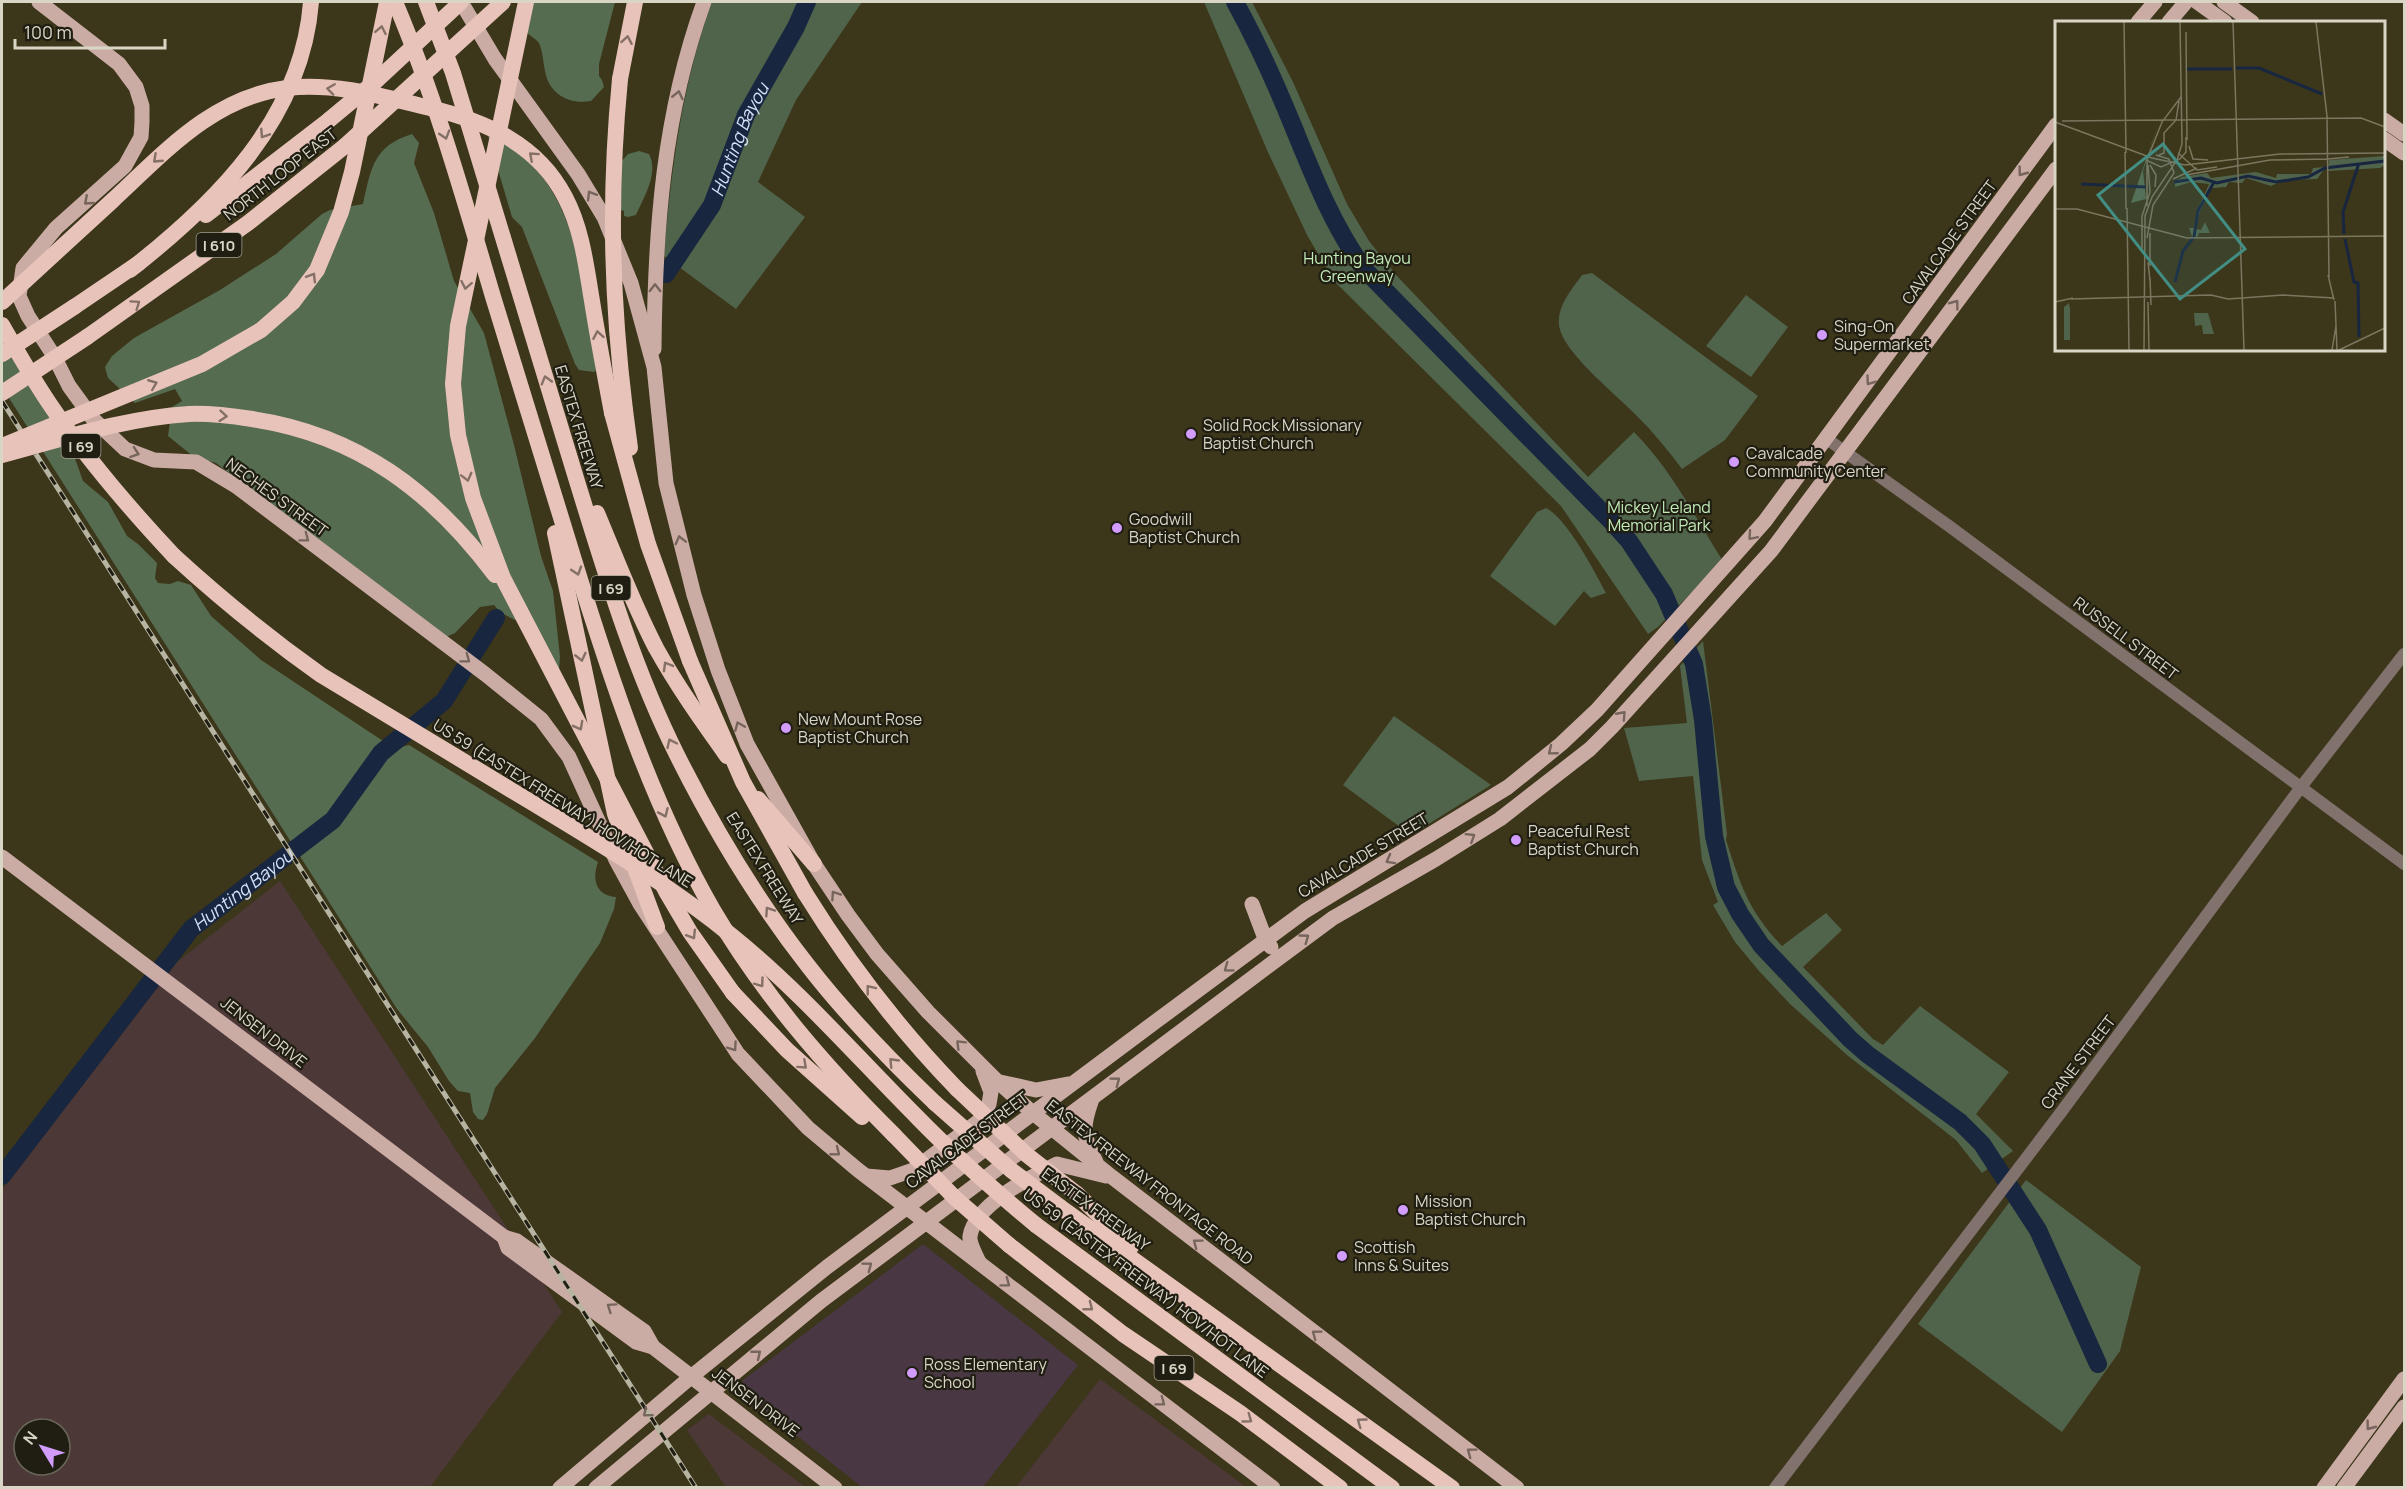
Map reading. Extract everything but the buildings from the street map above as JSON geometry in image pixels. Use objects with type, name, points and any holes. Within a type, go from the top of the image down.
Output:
[{"type":"highway","points":[[130,270],[199,211],[231,179],[257,145],[281,104],[295,73],[303,49],[311,2]]},
{"type":"highway","points":[[2,446],[202,364],[261,330],[293,302],[316,270],[341,212],[352,172],[387,2]]},
{"type":"highway","name":"I 69","points":[[395,2],[444,131],[540,455],[626,719],[669,824],[697,880],[754,975],[829,1069],[890,1137],[1009,1245],[1123,1334],[1240,1413],[1340,1488]]},
{"type":"highway","name":"EASTEX FREEWAY","points":[[426,2],[457,84],[604,567],[634,656],[694,788],[748,879],[808,966],[869,1036],[935,1103],[1011,1170],[1452,1488]]},
{"type":"highway","name":"NORTH LOOP EAST","points":[[2,354],[130,270],[229,199],[376,81],[461,2]]},
{"type":"highway","name":"NORTH LOOP EAST","points":[[2,393],[87,337],[248,223],[345,146],[503,2]]},
{"type":"highway","points":[[526,2],[464,295],[453,374],[458,435],[471,490],[490,546],[513,600],[668,893],[699,947],[733,993],[787,1050],[890,1137]]},
{"type":"highway","points":[[619,411],[611,210],[620,79],[635,2]]},
{"type":"highway","points":[[2,302],[178,140],[219,110],[244,98],[286,88],[321,87],[366,94],[433,108],[482,123],[523,147],[551,174],[566,197],[578,228],[642,523],[690,661],[742,782],[805,893],[870,989],[907,1035],[957,1089],[1027,1155],[1077,1194],[1168,1284]]},
{"type":"highway","name":"US 59 (EASTEX FREEWAY) HOV/HOT LANE","points":[[2,325],[50,404],[133,513],[174,556],[230,607],[276,644],[321,675],[635,866],[724,930],[780,977],[918,1119],[977,1176],[1036,1226],[1392,1488]]},
{"type":"highway","points":[[2,455],[154,418],[191,414],[243,418],[304,430],[363,454],[417,490],[464,536],[513,600]]},
{"type":"highway","points":[[557,415],[621,573],[657,650],[692,706],[762,805],[814,864]]},
{"type":"highway","points":[[540,455],[615,814],[657,927]]},
{"type":"main road","name":"NECHES STREET","points":[[39,2],[104,50],[119,64],[136,87],[142,106],[141,137],[125,166],[56,228],[23,268],[19,296],[28,316],[54,356],[69,386],[93,419],[124,449],[154,460],[196,462],[236,486],[446,644],[541,719],[569,757],[616,860],[640,904],[657,927]]},
{"type":"main road","name":"EASTEX FREEWAY FRONTAGE ROAD","points":[[461,2],[495,59],[578,174],[604,217],[631,283],[654,367],[666,483],[694,596],[718,670],[747,744],[814,864],[877,954],[928,1012],[997,1081],[1052,1129],[1517,1488]]},
{"type":"main road","points":[[654,367],[655,268],[663,174],[687,56],[704,2]]},
{"type":"main road","points":[[2139,21],[2155,2]]},
{"type":"main road","points":[[2170,21],[2186,2]]},
{"type":"main road","points":[[2197,2],[2224,21]]},
{"type":"main road","points":[[2224,2],[2251,21]]},
{"type":"main road","points":[[2385,121],[2404,134]]},
{"type":"main road","name":"CAVALCADE STREET","points":[[560,1488],[692,1376],[807,1283],[1073,1083],[1325,899],[1510,786],[1561,744],[1597,710],[1765,521],[2055,127]]},
{"type":"main road","points":[[2385,140],[2404,153]]},
{"type":"main road","points":[[596,1488],[821,1301],[1279,958],[1333,918],[1500,819],[1590,749],[1771,551],[2055,170]]},
{"type":"main road","points":[[1510,786],[1523,802]]},
{"type":"main road","name":"JENSEN DRIVE","points":[[2,857],[504,1237],[518,1241],[644,1331],[653,1347],[835,1488]]},
{"type":"main road","points":[[1252,904],[1266,940],[1279,958]]},
{"type":"main road","points":[[657,927],[738,1054],[808,1128],[866,1176],[1273,1488]]},
{"type":"main road","points":[[866,1176],[890,1178],[913,1170],[979,1121],[989,1104],[992,1092],[982,1066]]},
{"type":"main road","points":[[997,1081],[1036,1090],[1073,1083]]},
{"type":"main road","points":[[1092,1099],[1084,1130],[1086,1143],[1099,1167]]},
{"type":"main road","points":[[979,1263],[969,1239],[974,1224],[996,1201],[1023,1181],[1057,1164],[1112,1177]]},
{"type":"main road","points":[[807,1283],[821,1301]]},
{"type":"main road","points":[[2324,1488],[2404,1379]]},
{"type":"main road","points":[[2344,1488],[2404,1407]]},
{"type":"street","name":"RUSSELL STREET","points":[[1827,439],[1949,526],[2404,864]]},
{"type":"street","name":"CRANE STREET","points":[[1775,1488],[2017,1171],[2301,787],[2404,654]]},
{"type":"shaded area","points":[[280,881],[562,1312],[430,1487],[2,1487],[2,1190],[177,962]]},
{"type":"shaded area","name":"Ross Elementary School","points":[[923,1244],[1078,1365],[983,1487],[862,1487],[745,1395],[742,1381]]},
{"type":"shaded area","points":[[1100,1379],[1246,1487],[1016,1487]]},
{"type":"shaded area","points":[[709,1414],[805,1487],[726,1487],[687,1430]]},
{"type":"green space","points":[[531,2],[615,2],[599,64],[599,76],[604,87],[591,101],[568,99],[561,96],[551,86],[547,79],[539,43],[525,31]]},
{"type":"green space","points":[[712,2],[862,2],[796,100],[758,182],[805,217],[736,309],[664,256],[674,159],[685,96]]},
{"type":"green space","name":"Hunting Bayou Greenway","points":[[1204,2],[1252,2],[1293,82],[1347,204],[1369,241],[1397,276],[1588,477],[1634,432],[1659,461],[1681,492],[1721,558],[1719,564],[1658,627],[1648,634],[1561,506],[1334,281],[1307,235],[1267,150]]},
{"type":"green space","points":[[412,134],[419,143],[414,163],[434,213],[454,281],[484,333],[541,556],[553,591],[560,657],[559,670],[536,630],[501,613],[494,605],[480,607],[455,633],[446,637],[216,463],[194,457],[168,436],[172,407],[182,401],[175,389],[135,403],[108,378],[105,367],[112,356],[134,338],[220,290],[276,254],[322,214],[330,210],[363,204],[372,170],[381,152],[399,139]]},
{"type":"green space","points":[[488,136],[519,153],[542,176],[559,204],[572,235],[580,269],[587,303],[596,370],[594,372],[579,370],[575,364],[522,227],[512,217]]},
{"type":"green space","points":[[639,151],[649,154],[652,161],[651,177],[636,215],[628,217],[624,216],[624,211],[618,209],[620,163],[628,154]]},
{"type":"green space","points":[[1592,273],[1758,396],[1725,440],[1682,469],[1643,422],[1580,360],[1562,336],[1559,325],[1560,311],[1582,275]]},
{"type":"green space","points":[[1746,295],[1788,327],[1751,377],[1706,346]]},
{"type":"green space","points":[[2,337],[73,453],[83,481],[108,502],[127,536],[157,563],[155,578],[158,583],[170,584],[178,581],[191,585],[211,616],[261,660],[380,739],[396,748],[409,745],[598,862],[595,874],[599,890],[616,897],[614,909],[600,943],[535,1038],[495,1088],[483,1120],[478,1119],[473,1112],[470,1093],[458,1091],[449,1081],[428,1047],[397,1009],[2,387]]},
{"type":"green space","points":[[1546,508],[1554,513],[1571,533],[1606,593],[1591,598],[1584,591],[1555,626],[1490,576],[1537,512]]},
{"type":"green space","points":[[1703,641],[1726,840],[1736,871],[1753,909],[1782,946],[1826,913],[1842,930],[1803,967],[1873,1039],[1883,1045],[1920,1006],[2009,1072],[1976,1114],[2013,1151],[1982,1173],[1956,1140],[1847,1055],[1790,1004],[1735,942],[1713,905],[1718,902],[1702,860],[1693,776],[1639,781],[1624,728],[1687,723],[1680,666]]},
{"type":"green space","points":[[1394,716],[1491,785],[1411,835],[1343,785]]},
{"type":"green space","points":[[2026,1180],[2141,1267],[2120,1351],[2062,1432],[1918,1324]]},
{"type":"waterway","name":"Hunting Bayou","points":[[666,274],[712,205],[746,115],[796,27],[807,2]]},
{"type":"waterway","points":[[1235,2],[1273,79],[1324,200],[1342,235],[1364,269],[1611,521],[1629,541],[1664,594],[1694,664],[1703,720],[1714,836],[1726,887],[1740,914],[1761,945],[1850,1039],[1960,1122],[1982,1144],[2038,1230],[2098,1364]]},
{"type":"waterway","name":"Hunting Bayou","points":[[2,1176],[191,929],[333,820],[381,753],[444,701],[496,618]]},
{"type":"railway","points":[[2,401],[696,1488]]},
{"type":"place","name":"Sing-On Supermarket","points":[[1822,335]]},
{"type":"place","name":"Solid Rock Missionary Baptist Church","points":[[1191,434]]},
{"type":"place","name":"Cavalcade Community Center","points":[[1734,462]]},
{"type":"place","name":"Goodwill Baptist Church","points":[[1117,528]]},
{"type":"place","name":"New Mount Rose Baptist Church","points":[[786,728]]},
{"type":"place","name":"Peaceful Rest Baptist Church","points":[[1516,840]]},
{"type":"place","name":"Mission Baptist Church","points":[[1403,1210]]},
{"type":"place","name":"Scottish Inns & Suites","points":[[1342,1256]]},
{"type":"place","name":"Ross Elementary School","points":[[912,1373]]},
{"type":"park label","name":"Mickey Leland Memorial Park","points":[[1659,516]]}]
